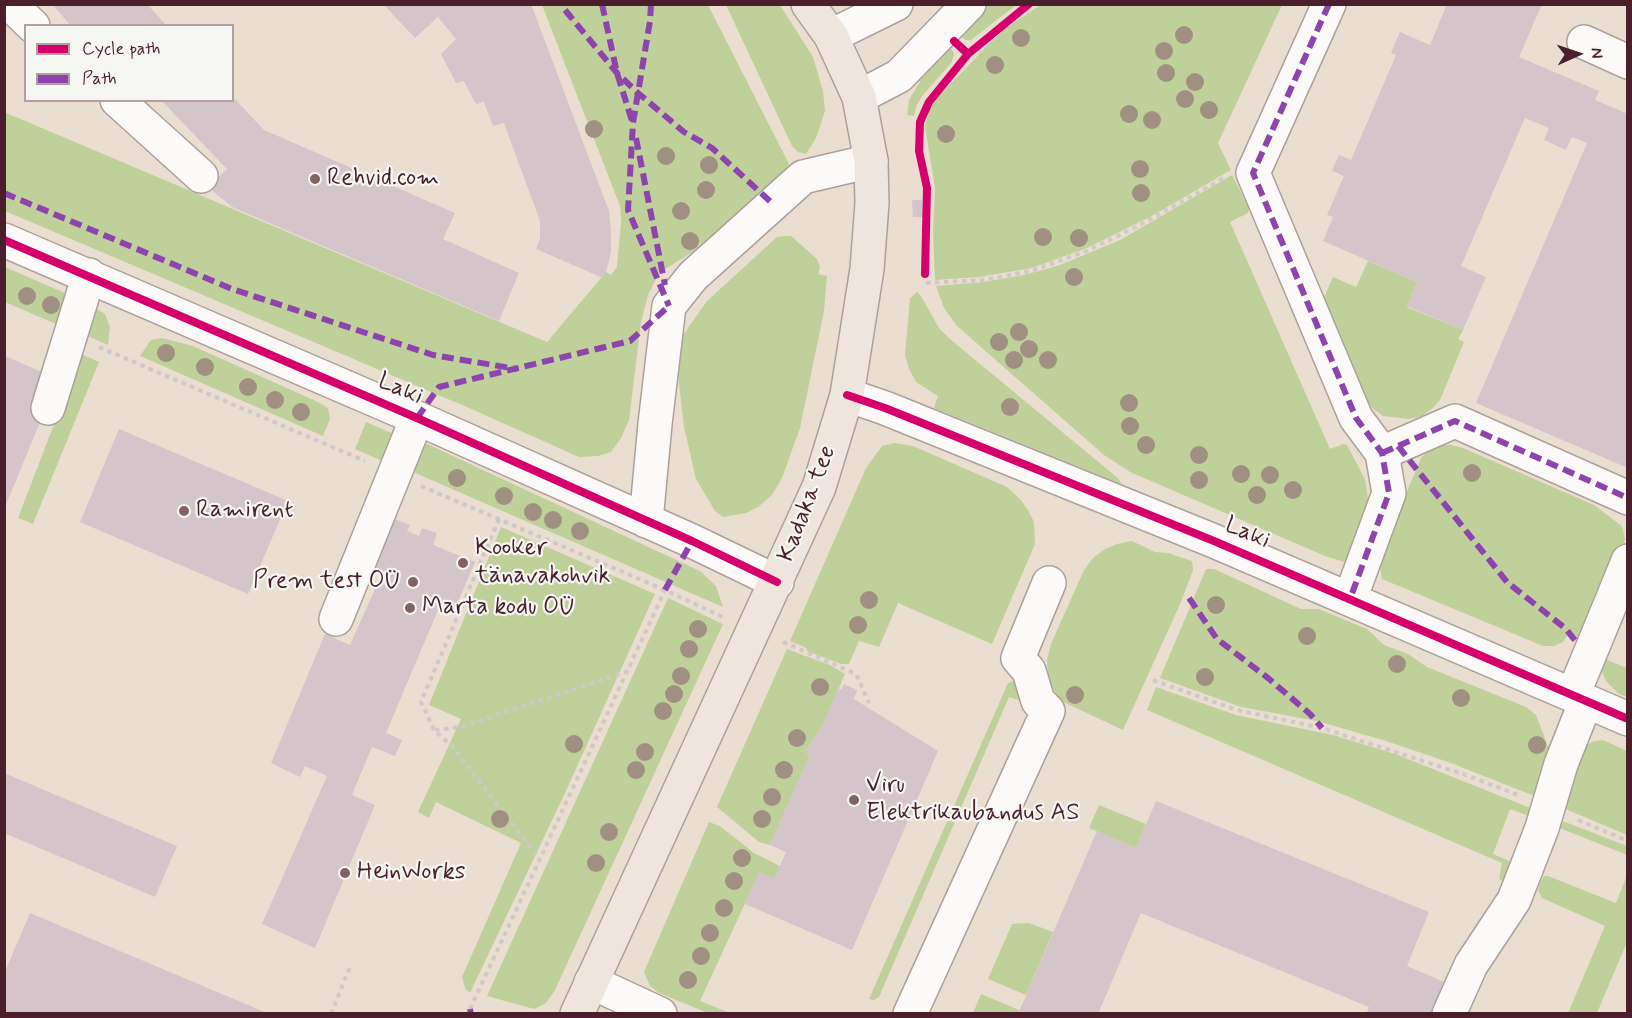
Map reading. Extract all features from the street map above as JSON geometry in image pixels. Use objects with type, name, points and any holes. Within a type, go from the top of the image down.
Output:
[{"type":"main road","name":"Kadaka tee","points":[[577,1014],[591,982],[768,637],[777,582],[819,487],[847,395],[867,269],[872,203],[871,161],[859,96],[831,36],[808,4]]},
{"type":"street","points":[[10,4],[31,24]]},
{"type":"street","points":[[831,36],[896,4]]},
{"type":"street","points":[[859,96],[899,76],[969,4]]},
{"type":"street","points":[[1329,4],[1253,173],[1356,418],[1382,453],[1389,493],[1350,599]]},
{"type":"street","points":[[1584,42],[1628,62]]},
{"type":"street","points":[[119,102],[201,176]]},
{"type":"street","points":[[646,521],[669,306],[693,276],[803,177],[871,161]]},
{"type":"street","name":"Laki","points":[[4,240],[417,418],[777,582]]},
{"type":"street","points":[[48,408],[89,275]]},
{"type":"street","name":"Laki","points":[[847,395],[885,408],[1214,541],[1628,719]]},
{"type":"street","points":[[336,619],[417,418]]},
{"type":"street","points":[[1382,453],[1455,421],[1628,498]]},
{"type":"street","points":[[1449,1014],[1471,964],[1514,900],[1548,807],[1579,698],[1622,594],[1628,561]]},
{"type":"street","points":[[910,1014],[1048,711],[1038,701],[1029,671],[1018,658],[1049,583]]},
{"type":"street","points":[[591,982],[660,1014]]},
{"type":"path","points":[[926,284],[983,280],[1031,271],[1087,251],[1140,225],[1232,173],[1253,173]]},
{"type":"path","points":[[70,335],[666,590],[856,674],[868,703]]},
{"type":"path","points":[[499,519],[421,702],[434,730],[453,747],[540,860]]},
{"type":"path","points":[[470,1009],[666,590]]},
{"type":"path","points":[[434,730],[461,727],[628,670]]},
{"type":"path","points":[[1153,680],[1237,710],[1312,725],[1463,774],[1628,841]]},
{"type":"path","points":[[331,1014],[351,964]]},
{"type":"green space","points":[[542,5],[708,5],[789,164],[788,171],[731,223],[694,251],[659,273],[648,295],[641,322],[629,420],[621,438],[611,452],[598,456],[579,457],[5,211],[4,112],[547,342],[606,272],[611,275],[617,267],[621,221],[620,206]]},
{"type":"green space","points":[[726,5],[780,5],[813,57],[823,91],[825,111],[816,138],[806,154],[798,152],[792,146]]},
{"type":"green space","points":[[985,5],[1016,5],[971,40],[966,40],[959,35]]},
{"type":"green space","points":[[1040,5],[1282,5],[1218,143],[1231,170],[1150,217],[1087,248],[1032,268],[979,277],[935,280],[933,235],[935,188],[925,127],[929,111],[939,96],[986,47],[1005,29]]},
{"type":"green space","points":[[950,47],[954,53],[952,62],[922,96],[914,116],[907,115],[909,100],[922,78]]},
{"type":"green space","points":[[1232,175],[1249,208],[1248,213],[1230,222],[1330,449],[1343,444],[1347,445],[1365,479],[1369,505],[1351,555],[1344,562],[1325,556],[1130,472],[1104,455],[957,326],[944,308],[936,286],[983,282],[1024,275],[1060,265],[1120,240]]},
{"type":"green space","points":[[791,236],[817,259],[820,267],[818,274],[827,276],[824,311],[800,428],[782,478],[772,495],[758,507],[746,513],[723,517],[715,511],[696,479],[684,427],[676,357],[683,335],[707,301],[777,237]]},
{"type":"green space","points":[[1368,261],[1417,282],[1407,307],[1463,330],[1458,339],[1464,342],[1440,400],[1422,416],[1409,419],[1383,416],[1366,403],[1322,302],[1333,277],[1356,287]]},
{"type":"green space","points":[[5,267],[65,293],[65,302],[58,325],[5,302]]},
{"type":"green space","points":[[917,292],[939,328],[950,339],[1119,479],[1121,484],[934,408],[938,396],[916,382],[905,355],[910,298]]},
{"type":"green space","points":[[89,304],[105,314],[110,327],[108,345],[81,333]]},
{"type":"green space","points":[[162,338],[193,346],[328,408],[330,419],[323,436],[140,356],[151,340]]},
{"type":"green space","points":[[81,354],[99,362],[33,524],[18,518]]},
{"type":"green space","points":[[366,422],[396,435],[385,462],[355,449]]},
{"type":"green space","points":[[417,443],[425,443],[700,571],[716,586],[723,607],[406,469]]},
{"type":"green space","points":[[895,443],[913,446],[1007,487],[1021,500],[1034,522],[1035,544],[992,644],[898,603],[879,647],[859,641],[849,664],[841,664],[807,651],[806,648],[790,641],[866,468],[882,446]]},
{"type":"green space","points":[[1439,445],[1463,448],[1594,505],[1622,526],[1625,539],[1583,639],[1569,633],[1563,642],[1554,646],[1543,646],[1382,579],[1380,568],[1383,549],[1421,458],[1429,450]]},
{"type":"green space","points":[[501,527],[655,594],[566,791],[470,993],[465,988],[462,977],[521,843],[436,802],[429,818],[418,812],[461,719],[429,705]]},
{"type":"green space","points":[[1132,541],[1155,552],[1168,553],[1192,561],[1193,570],[1181,602],[1123,730],[1061,701],[1048,675],[1047,660],[1051,644],[1084,570],[1093,558],[1105,549]]},
{"type":"green space","points":[[1206,569],[1214,569],[1301,609],[1319,609],[1367,629],[1384,645],[1408,654],[1427,667],[1526,707],[1536,715],[1549,749],[1537,797],[1448,762],[1386,741],[1317,721],[1241,707],[1160,678]]},
{"type":"green space","points":[[668,598],[723,624],[555,990],[546,1003],[534,1009],[487,996]]},
{"type":"green space","points":[[787,649],[830,665],[845,674],[823,725],[805,752],[810,755],[770,845],[759,842],[717,807]]},
{"type":"green space","points":[[1602,658],[1627,668],[1627,697],[1619,694],[1606,681],[1601,670]]},
{"type":"green space","points":[[1015,681],[1022,701],[1009,697],[879,997],[874,1000],[869,999],[1008,683]]},
{"type":"green space","points":[[1156,687],[1236,715],[1333,735],[1398,755],[1533,809],[1531,817],[1510,809],[1493,854],[1514,863],[1509,881],[1499,879],[1502,863],[1147,710]]},
{"type":"green space","points":[[1603,740],[1627,751],[1627,835],[1563,808],[1579,753],[1594,741]]},
{"type":"green space","points":[[1099,805],[1146,824],[1136,848],[1089,828]]},
{"type":"green space","points":[[1560,820],[1627,846],[1627,855],[1557,827]]},
{"type":"green space","points":[[709,822],[720,826],[754,853],[780,866],[774,879],[759,873],[700,1001],[730,1013],[708,1013],[659,993],[650,986],[644,972]]},
{"type":"green space","points":[[1627,875],[1627,942],[1597,1013],[1568,1013],[1605,926],[1542,898],[1538,890],[1540,883],[1544,876],[1548,876],[1616,903]]},
{"type":"green space","points":[[1029,923],[1053,932],[1026,995],[988,979],[1012,924]]},
{"type":"green space","points":[[981,994],[1019,1010],[1018,1013],[973,1013]]},
{"type":"building","points":[[52,4],[147,4],[165,24],[69,24]]},
{"type":"building","points":[[383,4],[531,4],[609,211],[611,252],[603,278],[536,249],[540,238],[540,221],[504,123],[493,126],[484,102],[476,104],[464,81],[456,83],[441,54],[456,39],[438,17],[415,38]]},
{"type":"building","points":[[1447,4],[1542,4],[1519,57],[1599,91],[1595,100],[1628,114],[1628,468],[1476,403],[1587,143],[1572,137],[1566,150],[1544,140],[1549,128],[1525,118],[1461,266],[1486,277],[1463,330],[1407,306],[1417,282],[1323,241],[1333,217],[1327,215],[1344,176],[1332,171],[1339,155],[1351,160],[1396,55],[1391,53],[1400,32],[1430,45]]},
{"type":"building","points":[[234,98],[264,130],[455,213],[443,239],[519,273],[499,321],[232,207],[208,187],[227,169],[163,102],[234,102]]},
{"type":"building","points":[[912,200],[922,200],[923,217],[913,217]]},
{"type":"building","points":[[5,356],[49,375],[43,415],[5,507]]},
{"type":"building","name":"Ramirent","points":[[119,429],[288,501],[248,594],[80,522]]},
{"type":"building","points":[[384,515],[410,525],[407,531],[419,536],[422,528],[437,533],[433,545],[475,562],[455,609],[441,603],[386,733],[402,740],[395,756],[372,747],[352,795],[375,805],[315,948],[262,924],[327,776],[305,766],[300,777],[271,763],[325,634],[350,645],[383,571],[365,564]]},
{"type":"building","name":"Viru Elektrikaubandus AS","points":[[844,684],[857,690],[854,699],[938,751],[852,950],[745,904],[759,872],[774,879],[786,852],[770,845],[810,755],[805,752],[823,725],[838,688],[841,690]]},
{"type":"building","points":[[4,773],[177,846],[155,897],[4,833]]},
{"type":"building","points":[[1156,801],[1429,912],[1407,966],[1449,984],[1436,1014],[1366,1014],[1369,1007],[1141,913],[1098,1014],[1018,1014],[1097,831],[1136,848]]},
{"type":"building","points":[[30,913],[267,1014],[4,1014],[4,974]]},
{"type":"marked path","points":[[602,4],[617,73],[632,121]]},
{"type":"marked path","points":[[651,4],[633,123],[628,210],[669,306]]},
{"type":"marked path","points":[[1329,4],[1253,173],[1356,418],[1382,453],[1389,493],[1350,599]]},
{"type":"marked path","points":[[565,10],[617,73],[638,93],[684,132],[712,148],[773,204]]},
{"type":"marked path","points":[[636,138],[665,285]]},
{"type":"marked path","points":[[4,193],[232,289],[433,355],[517,369]]},
{"type":"marked path","points":[[417,418],[439,387],[630,341],[669,306]]},
{"type":"marked path","points":[[1382,453],[1455,421],[1628,498]]},
{"type":"marked path","points":[[1398,446],[1507,582],[1566,629],[1578,644]]},
{"type":"marked path","points":[[665,590],[692,541]]},
{"type":"marked path","points":[[1189,598],[1217,639],[1268,678],[1310,714],[1322,728]]},
{"type":"marked path","points":[[470,1009],[471,1014]]},
{"type":"cycle path","points":[[968,54],[1029,4]]},
{"type":"cycle path","points":[[925,274],[927,188],[919,151],[920,122],[929,102],[968,54],[954,41]]},
{"type":"cycle path","points":[[4,240],[417,418],[692,541],[777,582]]},
{"type":"cycle path","points":[[847,395],[885,408],[1214,541],[1628,719]]},
{"type":"place","name":"Rehvid.com","points":[[315,179]]},
{"type":"place","name":"Ramirent","points":[[184,511]]},
{"type":"place","name":"Kooker tänavakohvik","points":[[463,563]]},
{"type":"place","name":"Prem test OÜ","points":[[413,582]]},
{"type":"place","name":"Marta kodu OÜ","points":[[410,608]]},
{"type":"place","name":"Viru Elektrikaubandus AS","points":[[854,800]]},
{"type":"place","name":"HeinWorks","points":[[345,873]]}]
